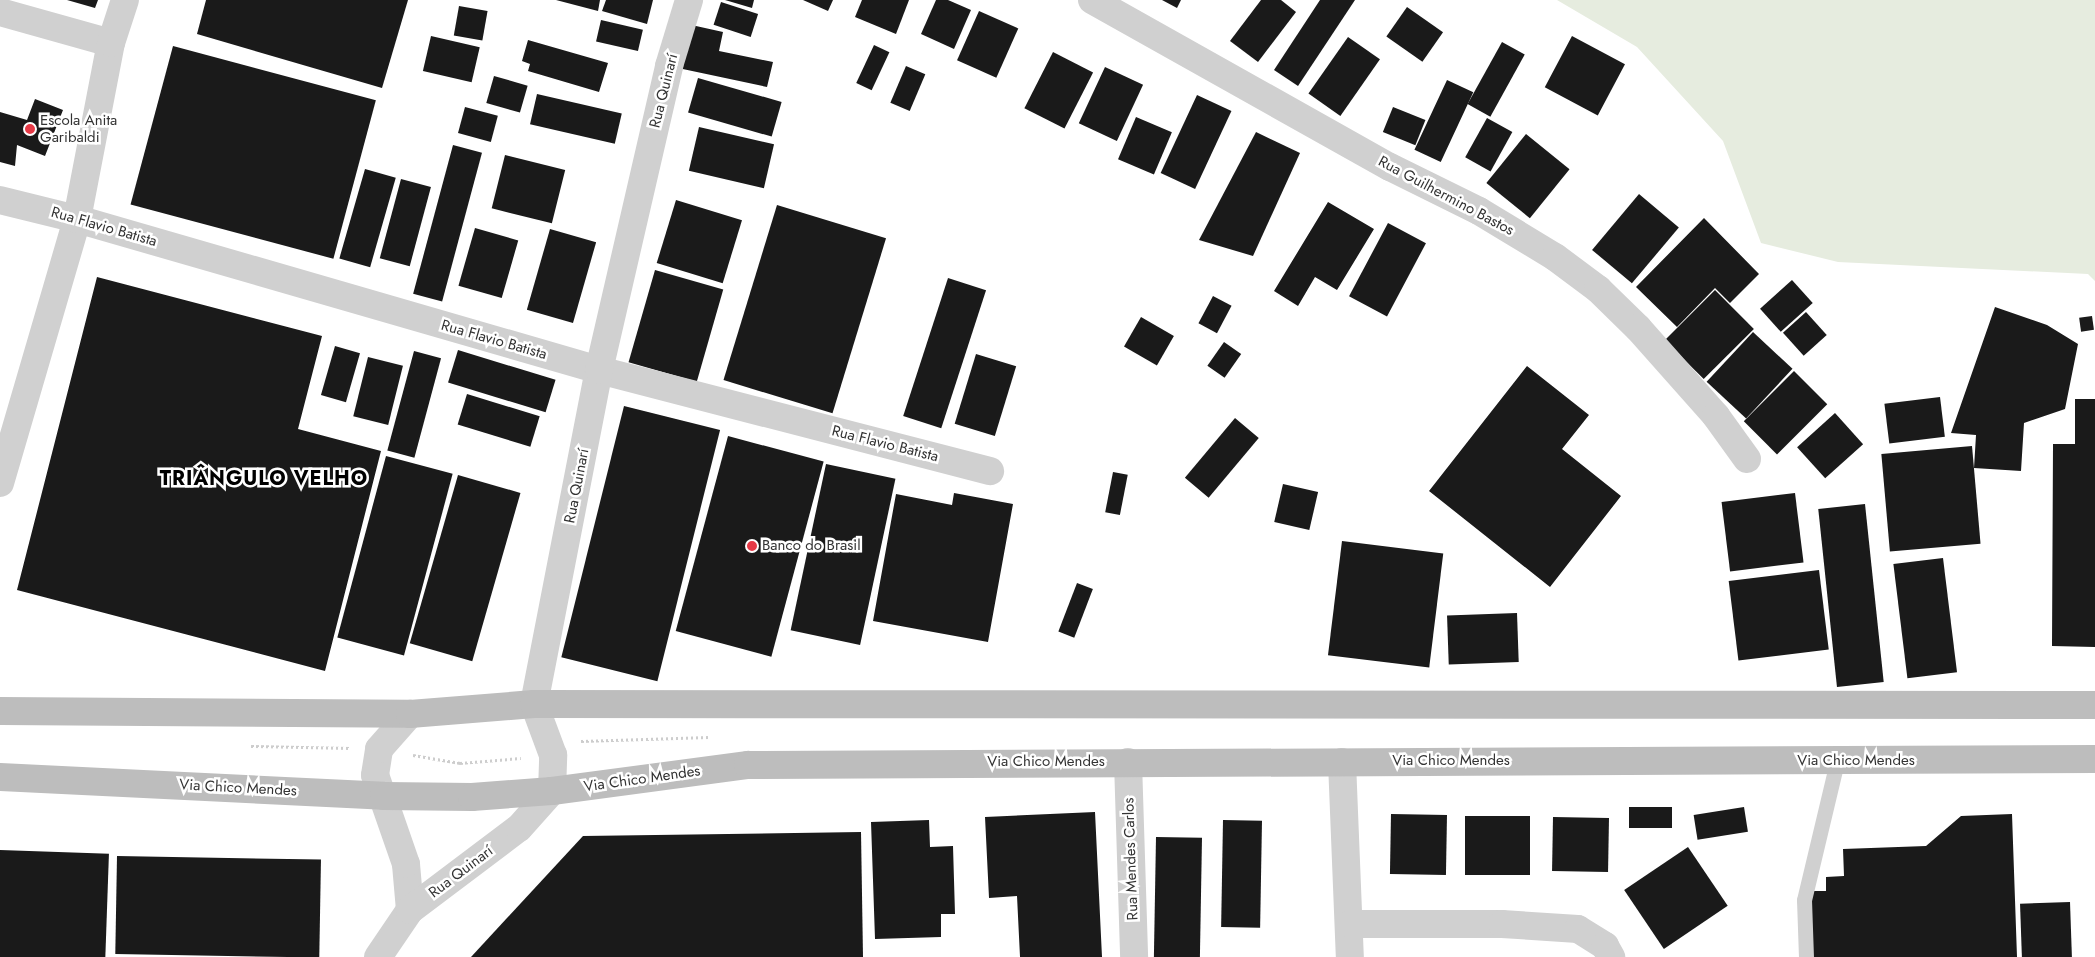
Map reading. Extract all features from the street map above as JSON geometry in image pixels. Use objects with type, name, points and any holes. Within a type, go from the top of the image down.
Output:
[{"type":"main road","points":[[0,711],[410,714],[507,708],[534,704],[2095,705]]},
{"type":"main road","name":"Via Chico Mendes","points":[[0,777],[384,796],[472,797],[552,791],[748,765],[2095,759]]},
{"type":"street","points":[[0,483],[77,219],[111,43],[125,0]]},
{"type":"street","name":"Rua Quinarí","points":[[534,704],[599,370],[669,66],[689,0]]},
{"type":"street","name":"Rua Guilhermino Bastos","points":[[1092,0],[1390,166],[1479,211],[1555,257],[1598,289],[1638,328],[1716,416],[1747,459]]},
{"type":"street","points":[[0,12],[111,43]]},
{"type":"street","name":"Rua Flavio Batista","points":[[0,200],[77,219],[599,370],[990,471]]},
{"type":"street","points":[[534,704],[553,755],[552,791]]},
{"type":"street","points":[[379,749],[410,714]]},
{"type":"street","name":"Rua Quinarí","points":[[379,749],[375,775],[384,796],[406,864],[410,910]]},
{"type":"street","name":"Rua Mendes Carlos","points":[[1128,762],[1134,957]]},
{"type":"street","points":[[1342,762],[1350,957]]},
{"type":"street","name":"Rua Quinarí","points":[[378,957],[410,910],[519,828],[552,791]]},
{"type":"street","points":[[1350,924],[1502,924],[1578,930],[1605,946],[1611,957]]},
{"type":"lane","points":[[1806,957],[1804,900],[1837,761]]},
{"type":"path","points":[[246,746],[379,749],[460,763],[553,755]]},
{"type":"shaded area","points":[[1557,0],[2095,0],[2095,281],[2088,274],[1838,262],[1761,243],[1723,141],[1637,47]]},
{"type":"building","points":[[67,0],[98,0],[95,8]]},
{"type":"building","points":[[206,0],[408,0],[382,88],[197,34]]},
{"type":"building","points":[[556,0],[600,0],[598,11]]},
{"type":"building","points":[[606,0],[653,0],[647,24],[602,11]]},
{"type":"building","points":[[725,0],[754,0],[752,8]]},
{"type":"building","points":[[803,0],[833,0],[828,11]]},
{"type":"building","points":[[862,0],[909,0],[896,34],[855,17]]},
{"type":"building","points":[[936,0],[948,0],[971,10],[954,49],[921,34]]},
{"type":"building","points":[[1162,0],[1181,0],[1177,8]]},
{"type":"building","points":[[1261,0],[1281,0],[1296,12],[1258,62],[1230,41]]},
{"type":"building","points":[[1320,0],[1355,0],[1298,86],[1274,70]]},
{"type":"building","points":[[721,2],[758,14],[751,37],[714,25]]},
{"type":"building","points":[[459,6],[488,11],[482,41],[454,36]]},
{"type":"building","points":[[1407,7],[1443,32],[1422,62],[1386,36]]},
{"type":"building","points":[[979,11],[1018,28],[996,78],[957,60]]},
{"type":"building","points":[[601,20],[643,30],[638,51],[596,41]]},
{"type":"building","points":[[687,24],[723,32],[719,51],[773,62],[767,87],[678,68]]},
{"type":"building","points":[[431,36],[480,47],[472,82],[423,71]]},
{"type":"building","points":[[1572,36],[1625,64],[1598,115],[1545,87]]},
{"type":"building","points":[[1348,37],[1380,59],[1340,116],[1308,94]]},
{"type":"building","points":[[528,40],[608,63],[599,92],[528,71],[530,64],[522,61]]},
{"type":"building","points":[[1502,42],[1525,55],[1490,117],[1468,104]]},
{"type":"building","points":[[874,45],[889,52],[872,90],[856,83]]},
{"type":"building","points":[[173,46],[376,100],[333,259],[131,204]]},
{"type":"building","points":[[1053,52],[1093,72],[1064,129],[1024,108]]},
{"type":"building","points":[[906,66],[925,74],[910,111],[890,103]]},
{"type":"building","points":[[1105,67],[1143,85],[1117,141],[1079,123]]},
{"type":"building","points":[[494,76],[528,86],[520,113],[486,103]]},
{"type":"building","points":[[698,78],[782,102],[772,137],[688,113]]},
{"type":"building","points":[[1447,80],[1473,92],[1441,162],[1414,150]]},
{"type":"building","points":[[537,94],[622,114],[615,144],[530,124]]},
{"type":"building","points":[[1197,95],[1231,111],[1195,189],[1161,173]]},
{"type":"building","points":[[35,99],[63,110],[45,156],[17,145],[15,166],[0,162],[0,112],[27,120]]},
{"type":"building","points":[[465,107],[498,116],[491,142],[458,133]]},
{"type":"building","points":[[1393,107],[1425,120],[1415,145],[1383,132]]},
{"type":"building","points":[[1136,117],[1172,132],[1154,175],[1118,159]]},
{"type":"building","points":[[1487,118],[1512,132],[1491,171],[1465,157]]},
{"type":"building","points":[[699,127],[774,144],[764,188],[689,171]]},
{"type":"building","points":[[1256,132],[1300,153],[1253,256],[1199,240]]},
{"type":"building","points":[[1526,134],[1570,169],[1530,218],[1486,183]]},
{"type":"building","points":[[453,145],[482,153],[442,302],[413,294]]},
{"type":"building","points":[[505,155],[565,170],[552,223],[492,208]]},
{"type":"building","points":[[365,169],[396,178],[370,267],[339,258]]},
{"type":"building","points":[[401,179],[431,187],[410,266],[380,258]]},
{"type":"building","points":[[1639,194],[1679,227],[1632,283],[1592,250]]},
{"type":"building","points":[[676,200],[742,220],[723,283],[657,263]]},
{"type":"building","points":[[1328,202],[1374,229],[1337,290],[1315,277],[1298,306],[1274,291]]},
{"type":"building","points":[[777,205],[886,238],[833,413],[723,380]]},
{"type":"building","points":[[1704,218],[1759,274],[1730,303],[1715,288],[1677,327],[1636,287]]},
{"type":"building","points":[[1388,223],[1426,243],[1387,316],[1349,296]]},
{"type":"building","points":[[475,228],[518,240],[502,298],[458,286]]},
{"type":"building","points":[[550,229],[596,242],[573,323],[527,310]]},
{"type":"building","points":[[655,270],[723,290],[697,382],[629,362]]},
{"type":"building","points":[[97,277],[322,336],[298,429],[381,451],[325,671],[17,590]]},
{"type":"building","points":[[948,278],[986,290],[941,428],[903,416]]},
{"type":"building","points":[[1792,280],[1813,303],[1781,332],[1760,309]]},
{"type":"building","points":[[1715,290],[1754,329],[1704,379],[1665,340]]},
{"type":"building","points":[[1213,296],[1232,306],[1217,333],[1198,323]]},
{"type":"building","points":[[1995,307],[2047,325],[2078,344],[2065,409],[2024,423],[2021,471],[1974,468],[1976,435],[1951,433]]},
{"type":"building","points":[[1806,312],[1827,335],[1804,356],[1783,333]]},
{"type":"building","points":[[2092,316],[2094,330],[2081,332],[2079,318]]},
{"type":"building","points":[[1141,317],[1174,336],[1157,365],[1124,346]]},
{"type":"building","points":[[1753,332],[1792,369],[1746,419],[1707,382]]},
{"type":"building","points":[[1224,342],[1241,354],[1225,378],[1207,366]]},
{"type":"building","points":[[335,346],[360,353],[346,402],[321,395]]},
{"type":"building","points":[[458,350],[556,380],[546,412],[448,383]]},
{"type":"building","points":[[414,351],[441,358],[414,458],[387,450]]},
{"type":"building","points":[[976,354],[1016,366],[995,436],[955,424]]},
{"type":"building","points":[[368,357],[403,366],[388,425],[353,416]]},
{"type":"building","points":[[1527,366],[1589,415],[1562,449],[1621,496],[1550,587],[1429,491]]},
{"type":"building","points":[[1794,371],[1827,404],[1777,454],[1744,421]]},
{"type":"building","points":[[467,394],[540,416],[530,447],[458,425]]},
{"type":"building","points":[[1940,397],[1945,437],[1889,444],[1884,404]]},
{"type":"building","points":[[2075,399],[2095,399],[2095,647],[2052,646],[2053,444],[2075,444]]},
{"type":"building","points":[[624,406],[720,430],[657,681],[561,657]]},
{"type":"building","points":[[1835,413],[1863,444],[1825,478],[1797,447]]},
{"type":"building","points":[[1235,418],[1259,438],[1209,498],[1185,478]]},
{"type":"building","name":"Banco do Brasil","points":[[728,436],[824,462],[771,657],[676,631]]},
{"type":"building","points":[[1972,446],[1981,544],[1890,552],[1881,454]]},
{"type":"building","points":[[386,456],[453,474],[404,655],[337,638]]},
{"type":"building","points":[[826,464],[895,479],[860,645],[791,630]]},
{"type":"building","points":[[1113,472],[1128,475],[1120,515],[1105,512]]},
{"type":"building","points":[[458,475],[520,493],[472,661],[410,643]]},
{"type":"building","points":[[1283,484],[1318,492],[1309,530],[1274,522]]},
{"type":"building","points":[[954,493],[1013,504],[988,642],[873,621],[896,494],[952,505]]},
{"type":"building","points":[[1795,493],[1804,562],[1730,571],[1722,502]]},
{"type":"building","points":[[1865,504],[1884,682],[1837,687],[1818,509]]},
{"type":"building","points":[[1342,541],[1443,553],[1429,668],[1328,655]]},
{"type":"building","points":[[1943,558],[1957,672],[1907,678],[1893,564]]},
{"type":"building","points":[[1819,570],[1829,649],[1738,660],[1729,581]]},
{"type":"building","points":[[1077,583],[1093,589],[1074,638],[1058,632]]},
{"type":"building","points":[[1517,613],[1519,662],[1449,664],[1447,615]]},
{"type":"building","points":[[1629,807],[1672,807],[1672,828],[1629,828]]},
{"type":"building","points":[[1744,807],[1748,832],[1698,840],[1694,815]]},
{"type":"building","points":[[1095,812],[1102,957],[1020,957],[1017,896],[989,898],[985,817]]},
{"type":"building","points":[[1391,814],[1447,815],[1446,875],[1390,874]]},
{"type":"building","points":[[2012,814],[2017,957],[1812,957],[1810,891],[1826,891],[1826,877],[1844,876],[1843,849],[1926,846],[1961,816]]},
{"type":"building","points":[[1465,816],[1530,816],[1530,875],[1465,875]]},
{"type":"building","points":[[1553,817],[1609,818],[1608,872],[1552,871]]},
{"type":"building","points":[[929,820],[930,847],[953,846],[955,914],[941,914],[941,937],[875,939],[871,822]]},
{"type":"building","points":[[1223,820],[1262,821],[1260,928],[1221,927]]},
{"type":"building","points":[[861,832],[863,957],[471,957],[583,836]]},
{"type":"building","points":[[1156,837],[1202,838],[1200,957],[1154,957]]},
{"type":"building","points":[[1688,847],[1728,906],[1664,949],[1624,890]]},
{"type":"building","points":[[0,850],[109,854],[105,957],[0,957]]},
{"type":"building","points":[[117,856],[321,860],[319,957],[115,954]]},
{"type":"building","points":[[2070,902],[2072,957],[2022,957],[2020,904]]},
{"type":"place","name":"Escola Anita Garibaldi","points":[[30,129]]},
{"type":"place","name":"Banco do Brasil","points":[[752,546]]},
{"type":"district","name":"TRIÂNGULO VELHO","points":[[264,478]]}]
